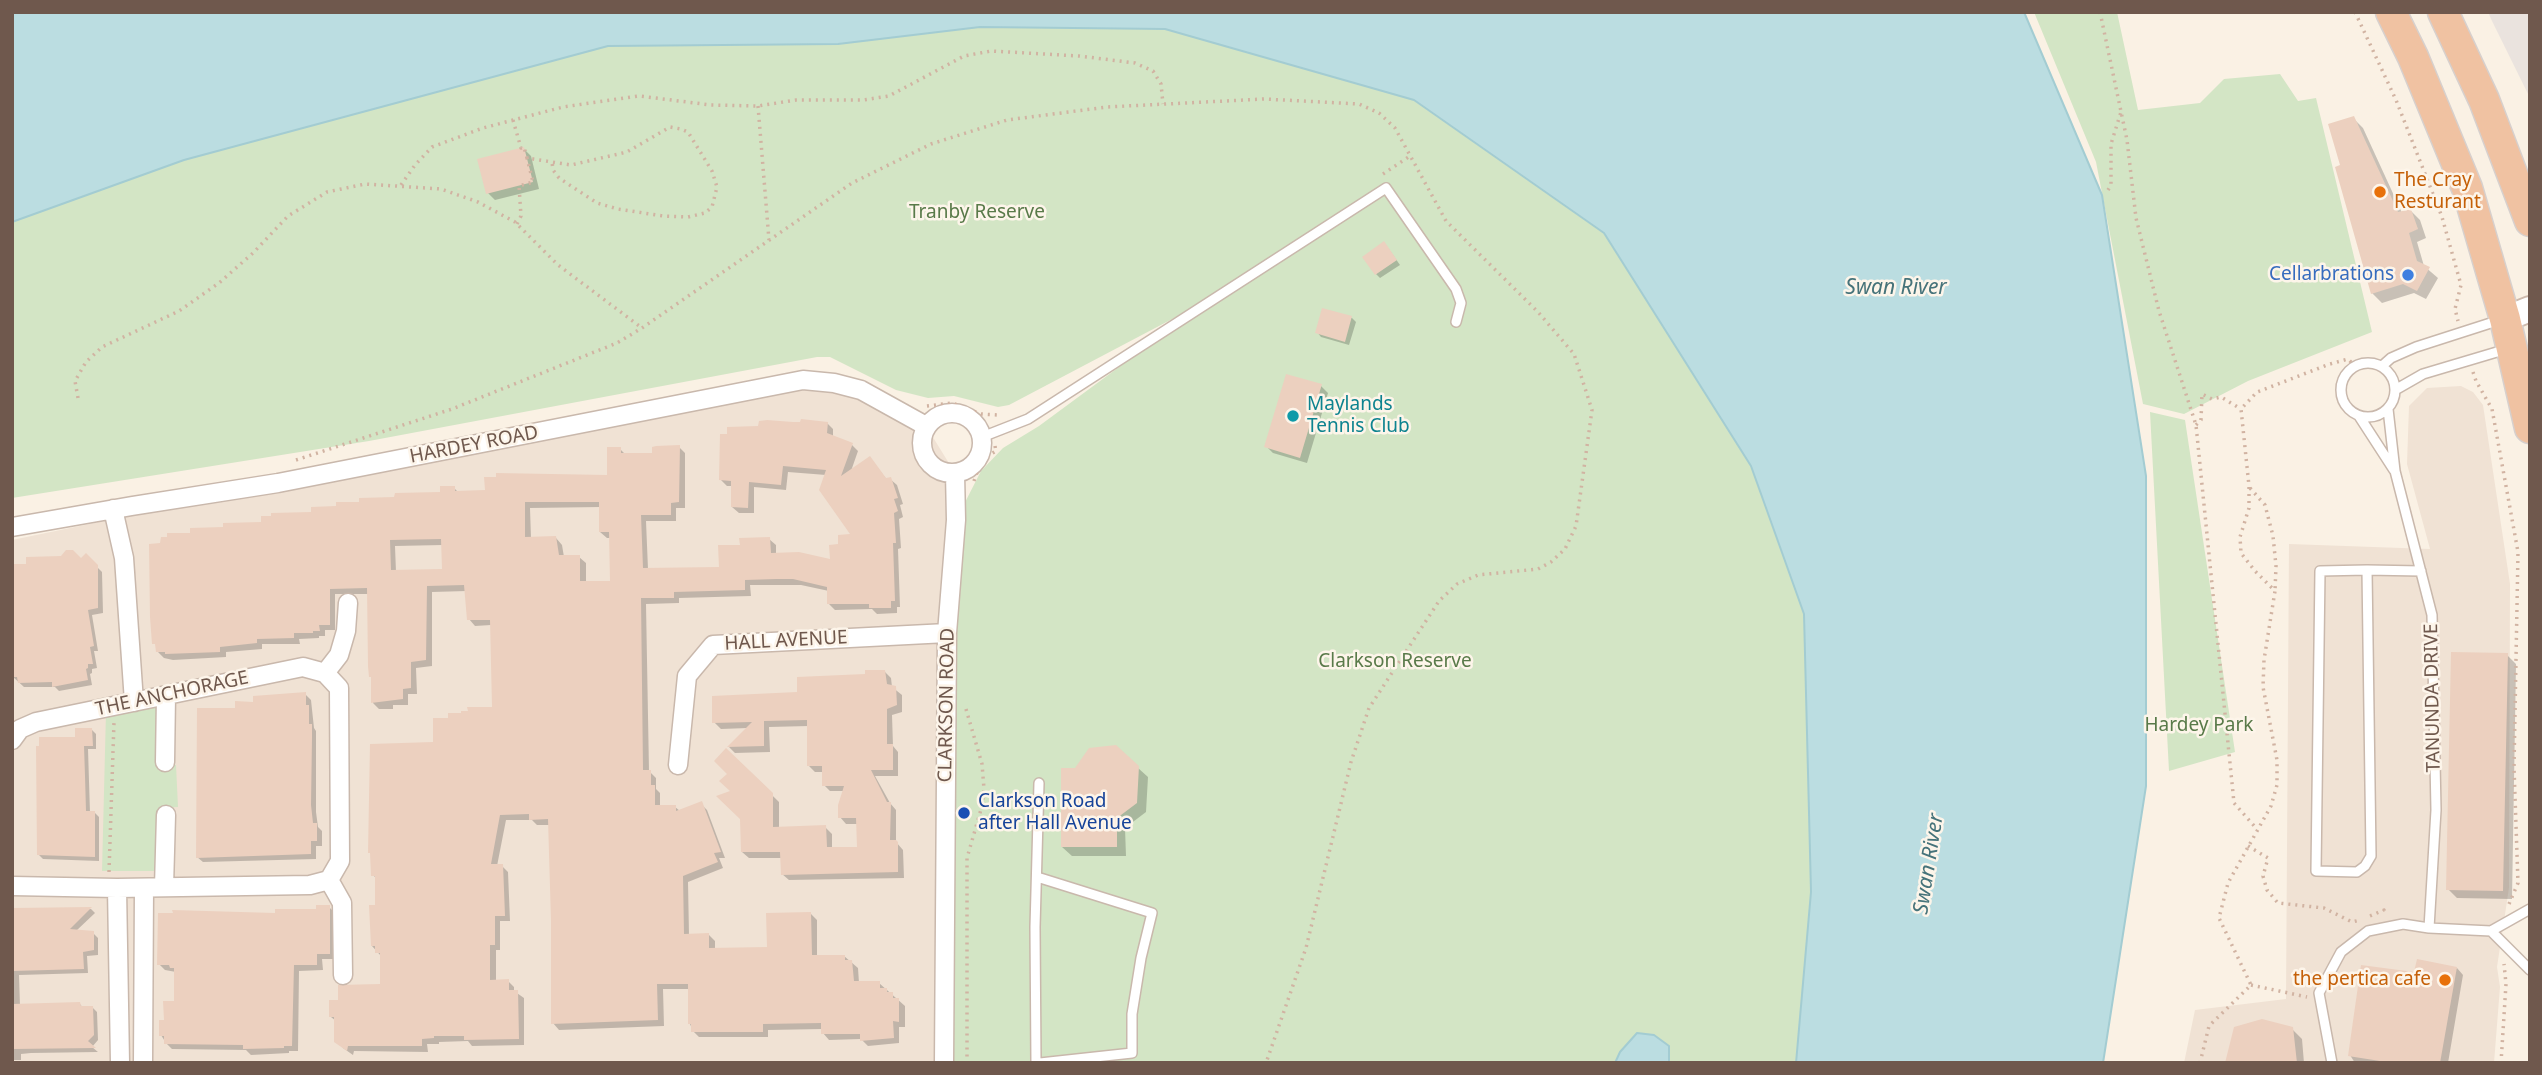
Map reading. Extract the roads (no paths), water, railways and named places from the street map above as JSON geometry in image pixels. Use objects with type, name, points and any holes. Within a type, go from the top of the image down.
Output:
[{"type":"highway","points":[[2391,12],[2413,57],[2467,188],[2519,329],[2530,428]]},
{"type":"highway","points":[[2443,12],[2484,100],[2530,221]]},
{"type":"street","name":"HARDEY ROAD","points":[[12,527],[278,483],[803,380],[834,383],[861,390],[926,426]]},
{"type":"street","points":[[946,412],[958,412],[969,417],[987,436],[973,465],[955,473],[943,472],[933,467],[922,448],[922,436],[926,426],[935,417],[946,412]]},
{"type":"street","name":"CLARKSON ROAD","points":[[944,1063],[947,633],[956,520],[955,473]]},
{"type":"street","points":[[113,509],[124,558],[134,702]]},
{"type":"street","points":[[12,877],[12,886],[113,888],[310,885],[329,880],[340,861],[339,688],[325,673],[339,654],[346,631],[348,603]]},
{"type":"street","name":"HALL AVENUE","points":[[678,765],[687,676],[713,645],[947,633]]},
{"type":"street","name":"THE ANCHORAGE","points":[[15,729],[36,722],[303,667],[325,673]]},
{"type":"street","points":[[165,762],[166,696]]},
{"type":"street","points":[[164,887],[166,815]]},
{"type":"street","points":[[329,880],[342,903],[343,975]]},
{"type":"street","points":[[113,888],[120,1063]]},
{"type":"street","points":[[144,888],[144,1063]]},
{"type":"lane","points":[[987,436],[1028,419],[1386,188],[1456,289],[1461,303],[1456,322]]},
{"type":"lane","points":[[2382,366],[2390,358],[2416,346],[2519,329]]},
{"type":"lane","points":[[2395,390],[2519,329]]},
{"type":"lane","points":[[2369,362],[2382,366],[2394,381],[2395,390],[2388,408],[2374,416],[2359,416],[2351,411],[2341,396],[2343,379],[2355,366],[2369,362]]},
{"type":"lane","name":"TANUNDA DRIVE","points":[[2388,408],[2395,471],[2432,615],[2436,810],[2429,928]]},
{"type":"lane","name":"TANUNDA DRIVE","points":[[2359,416],[2395,471]]},
{"type":"lane","points":[[2367,570],[2371,856],[2357,872],[2316,871],[2320,571],[2367,570],[2421,571]]},
{"type":"lane","points":[[1037,877],[1152,913],[1132,1014],[1132,1053],[1038,1063],[1035,927],[1039,783]]},
{"type":"lane","points":[[2332,1063],[2319,993],[2341,952],[2368,931],[2403,924],[2491,931],[2530,909]]},
{"type":"lane","points":[[2491,931],[2530,970]]},
{"type":"water","name":"Swan River","points":[[12,12],[2024,12],[2102,195],[2146,476],[2146,786],[2103,1063],[1796,1063],[1811,892],[1804,614],[1751,466],[1604,233],[1414,100],[1165,29],[980,27],[838,44],[608,46],[184,160],[12,222]]},
{"type":"water","points":[[1637,1033],[1654,1035],[1669,1046],[1669,1063],[1615,1063],[1620,1052]]},
{"type":"place","name":"The Cray Resturant","points":[[2380,192]]},
{"type":"place","name":"Cellarbrations","points":[[2408,275]]},
{"type":"place","name":"Maylands Tennis Club","points":[[1293,416]]},
{"type":"place","name":"Clarkson Road after Hall Avenue","points":[[964,813]]},
{"type":"place","name":"the pertica cafe","points":[[2445,980]]},
{"type":"park label","name":"Tranby Reserve","points":[[977,213]]},
{"type":"park label","name":"Clarkson Reserve","points":[[1395,662]]},
{"type":"park label","name":"Hardey Park","points":[[2199,726]]}]
